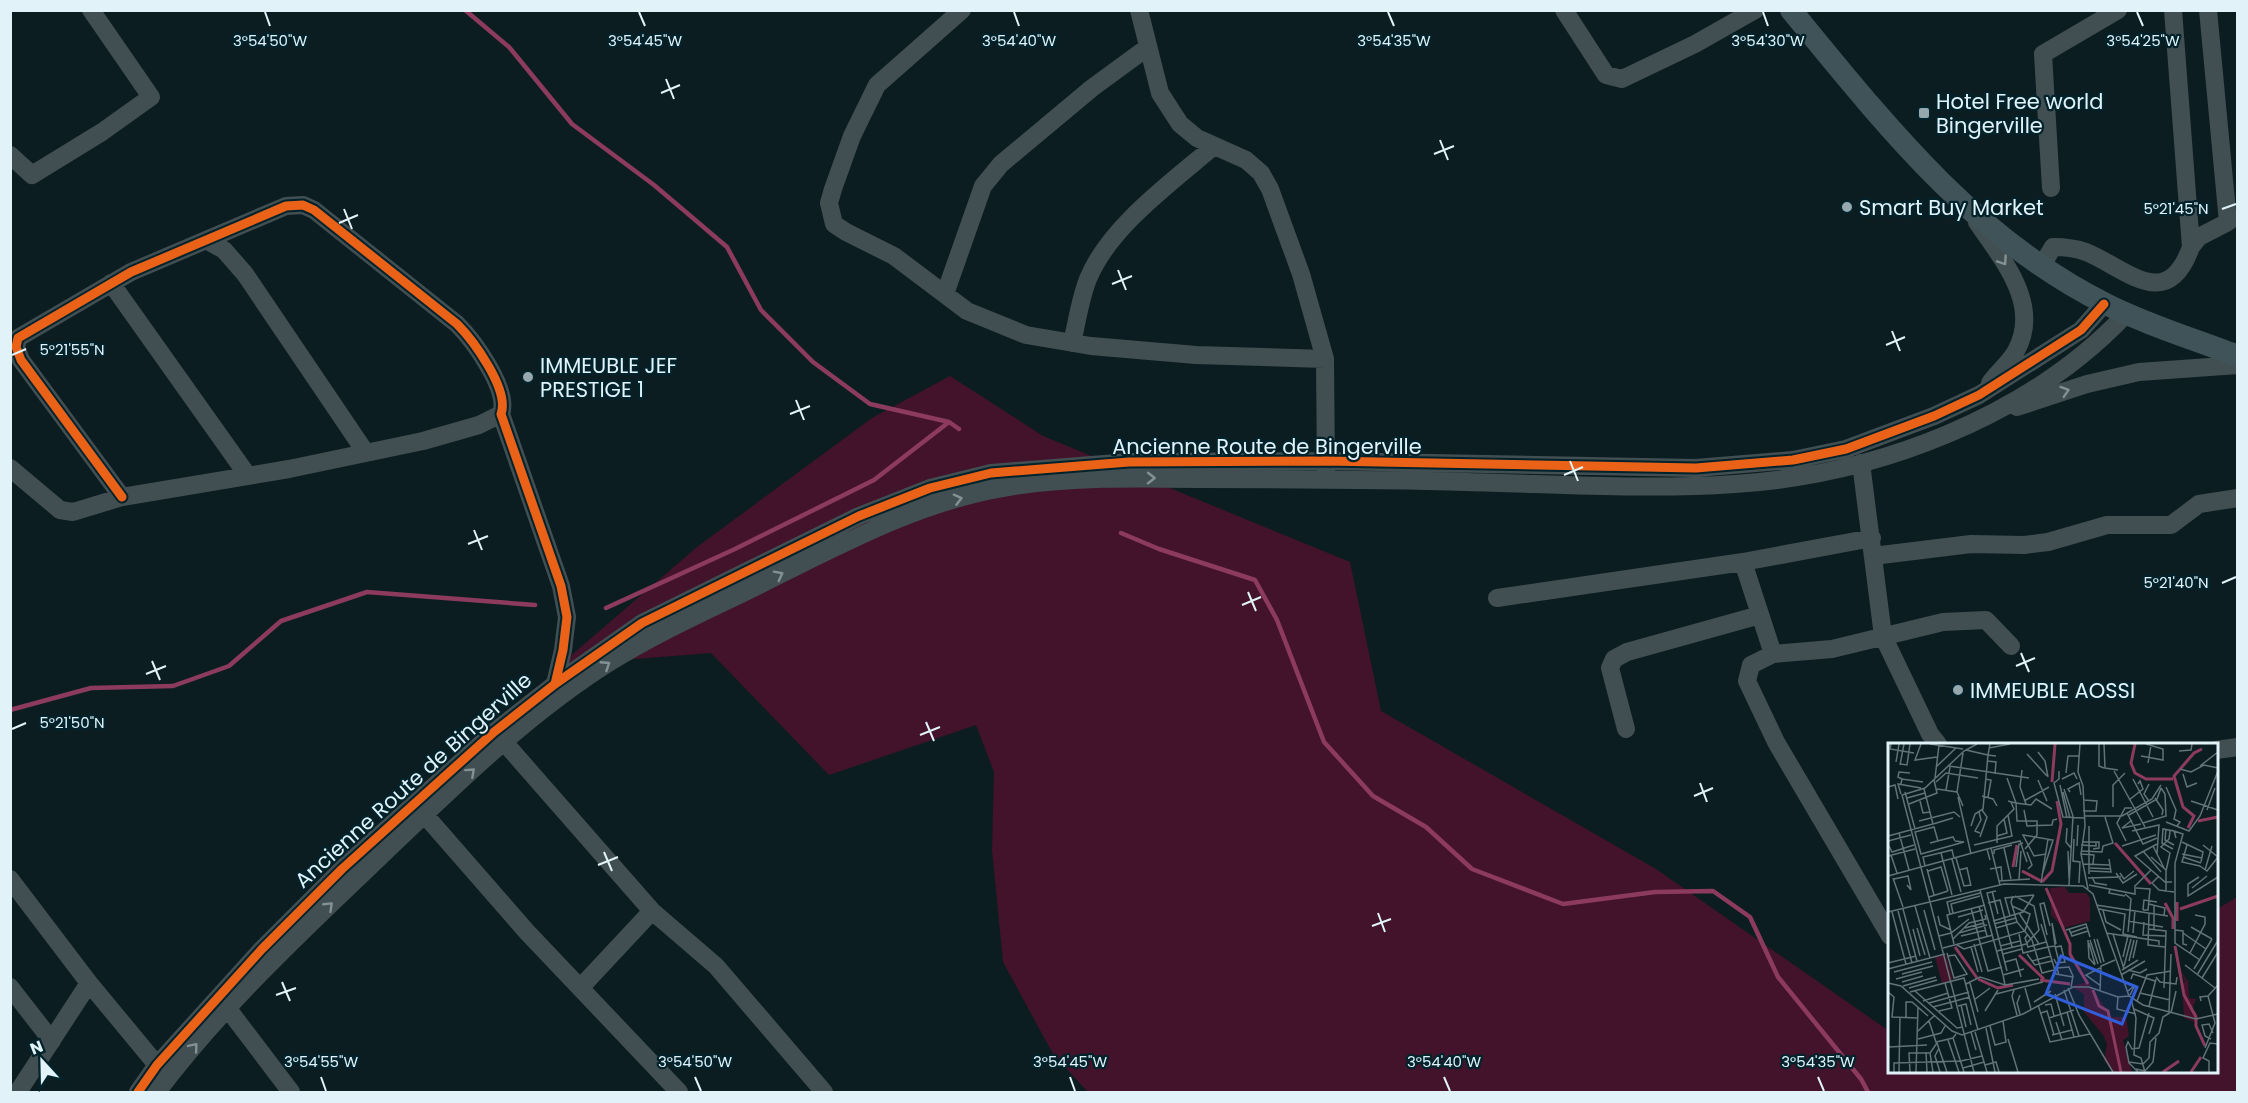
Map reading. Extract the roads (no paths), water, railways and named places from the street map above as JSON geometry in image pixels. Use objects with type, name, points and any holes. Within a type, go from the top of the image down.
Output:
[{"type":"main road","points":[[1791,10],[1906,147],[1971,213],[2041,267],[2104,304],[2238,356]]},
{"type":"street","points":[[11,156],[32,176],[102,132],[151,97],[91,10]]},
{"type":"street","points":[[962,10],[877,86],[852,136],[829,203],[834,224],[894,256],[967,310],[1026,335],[1072,343],[1196,355],[1325,359]]},
{"type":"street","name":"Ancienne Route de Bingerville","points":[[1139,10],[1160,93],[1180,124],[1197,138],[1246,160],[1261,173],[1270,189],[1300,274],[1325,359],[1326,470]]},
{"type":"street","points":[[1564,10],[1606,75],[1622,79],[1695,45],[1755,10]]},
{"type":"street","points":[[2051,188],[2043,54],[2118,10]]},
{"type":"street","points":[[2173,10],[2192,247]]},
{"type":"street","points":[[2041,267],[2053,246],[2076,249],[2128,276],[2151,284],[2167,280],[2184,267],[2199,237],[2228,222],[2208,10]]},
{"type":"street","points":[[945,294],[983,186],[1000,164],[1092,88],[1148,47]]},
{"type":"street","points":[[1072,343],[1088,280],[1104,249],[1130,221],[1214,146]]},
{"type":"street","points":[[10,177],[13,168],[11,156]]},
{"type":"street","points":[[122,497],[21,360],[16,347],[18,338],[111,283],[286,206],[303,205],[314,210],[469,337],[493,376],[503,409],[501,414],[561,586],[567,617],[555,684]]},
{"type":"street","points":[[1971,213],[2009,270],[2024,308],[2025,329],[2016,351],[1979,395]]},
{"type":"street","points":[[206,240],[224,250],[245,274],[366,453]]},
{"type":"street","points":[[111,283],[248,476]]},
{"type":"street","name":"Ancienne Route de Bingerville","points":[[157,1092],[228,1009],[280,954],[424,814],[504,742],[605,665],[651,638],[866,532],[936,505],[1009,487],[1124,478],[1326,470],[1684,468],[1743,466],[1793,460],[1846,449],[1934,416],[1979,395],[2081,330],[2104,304]]},
{"type":"street","name":"Ancienne Route de Bingerville","points":[[138,1092],[157,1065],[224,989],[342,869],[494,732],[555,684],[642,623],[859,516],[930,488],[992,473],[1129,462],[1661,487],[1795,478],[1861,463],[1989,417],[2101,341],[2126,314]]},
{"type":"street","points":[[1989,417],[2087,384],[2139,372],[2238,365]]},
{"type":"street","points":[[10,468],[20,479],[65,513],[122,497],[248,476],[434,438],[479,425],[501,414]]},
{"type":"street","points":[[1861,463],[1883,636],[1930,734],[1937,743]]},
{"type":"street","points":[[1497,598],[1743,562],[1873,547],[2024,545],[2107,525],[2171,525],[2199,504],[2238,498]]},
{"type":"street","points":[[1743,562],[1773,654]]},
{"type":"street","points":[[1626,729],[1610,668],[1614,659],[1627,652],[1760,615]]},
{"type":"street","points":[[1888,933],[1776,742],[1747,681],[1751,665],[1773,654],[1832,649],[1943,622],[1986,620],[2011,646]]},
{"type":"street","points":[[504,742],[652,911],[716,966],[824,1092]]},
{"type":"street","points":[[2218,750],[2238,747]]},
{"type":"street","points":[[424,814],[676,1092]]},
{"type":"street","points":[[10,879],[89,983],[157,1065]]},
{"type":"street","points":[[580,988],[652,911]]},
{"type":"street","points":[[18,1092],[89,983]]},
{"type":"street","points":[[10,987],[52,1041]]},
{"type":"street","points":[[228,1009],[291,1092]]},
{"type":"waterway","points":[[465,10],[509,47],[572,124],[654,185],[727,247],[761,310],[813,362],[870,404],[949,422]]},
{"type":"waterway","points":[[606,608],[735,549],[874,480],[949,422],[959,429]]},
{"type":"waterway","points":[[1121,533],[1159,549],[1255,580],[1277,620],[1324,742],[1373,796],[1426,827],[1472,869],[1563,904],[1655,892],[1713,891],[1750,917],[1778,977],[1861,1079],[1868,1092]]},
{"type":"waterway","points":[[10,710],[91,688],[173,686],[229,666],[281,621],[367,592],[535,605]]},
{"type":"place","name":"Hotel Free world Bingerville","points":[[1924,113]]},
{"type":"place","name":"Smart Buy Market","points":[[1847,207]]},
{"type":"place","name":"IMMEUBLE JEF PRESTIGE 1","points":[[528,377]]},
{"type":"place","name":"IMMEUBLE AOSSI","points":[[1958,690]]}]
